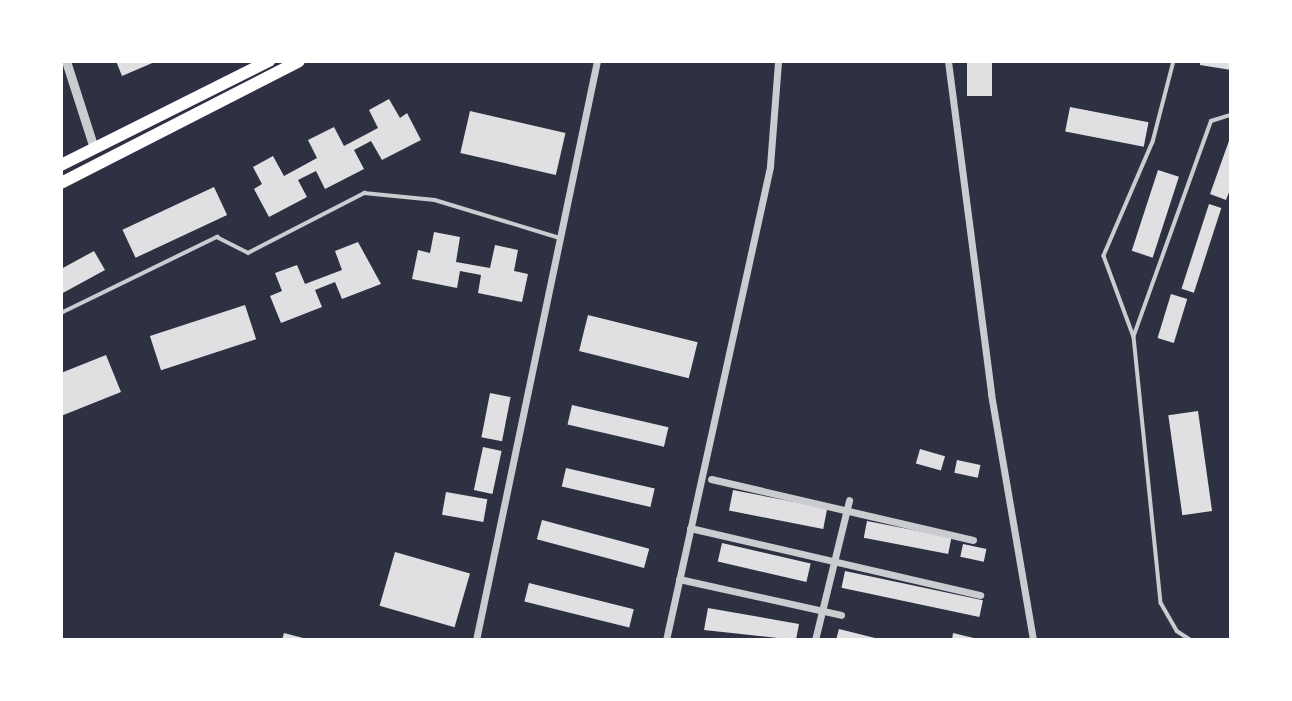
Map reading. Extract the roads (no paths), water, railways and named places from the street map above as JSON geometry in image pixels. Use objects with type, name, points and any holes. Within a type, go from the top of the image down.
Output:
[{"type":"highway","points":[[61,165],[268,61]]},
{"type":"highway","points":[[61,183],[299,61]]},
{"type":"street","points":[[66,61],[94,148]]},
{"type":"street","points":[[476,640],[597,61]]},
{"type":"street","points":[[666,640],[770,166],[778,61]]},
{"type":"street","points":[[948,61],[991,394],[1033,640]]},
{"type":"street","points":[[710,480],[973,540]]},
{"type":"street","points":[[815,640],[849,500]]},
{"type":"street","points":[[691,528],[835,558],[979,595]]},
{"type":"street","points":[[679,579],[841,615]]},
{"type":"lane","points":[[1174,61],[1153,142],[1104,256],[1134,337],[1161,603],[1177,631],[1191,640]]},
{"type":"lane","points":[[1134,337],[1211,121],[1231,114]]},
{"type":"lane","points":[[61,313],[217,237],[248,253],[364,193],[435,200],[561,238]]}]
